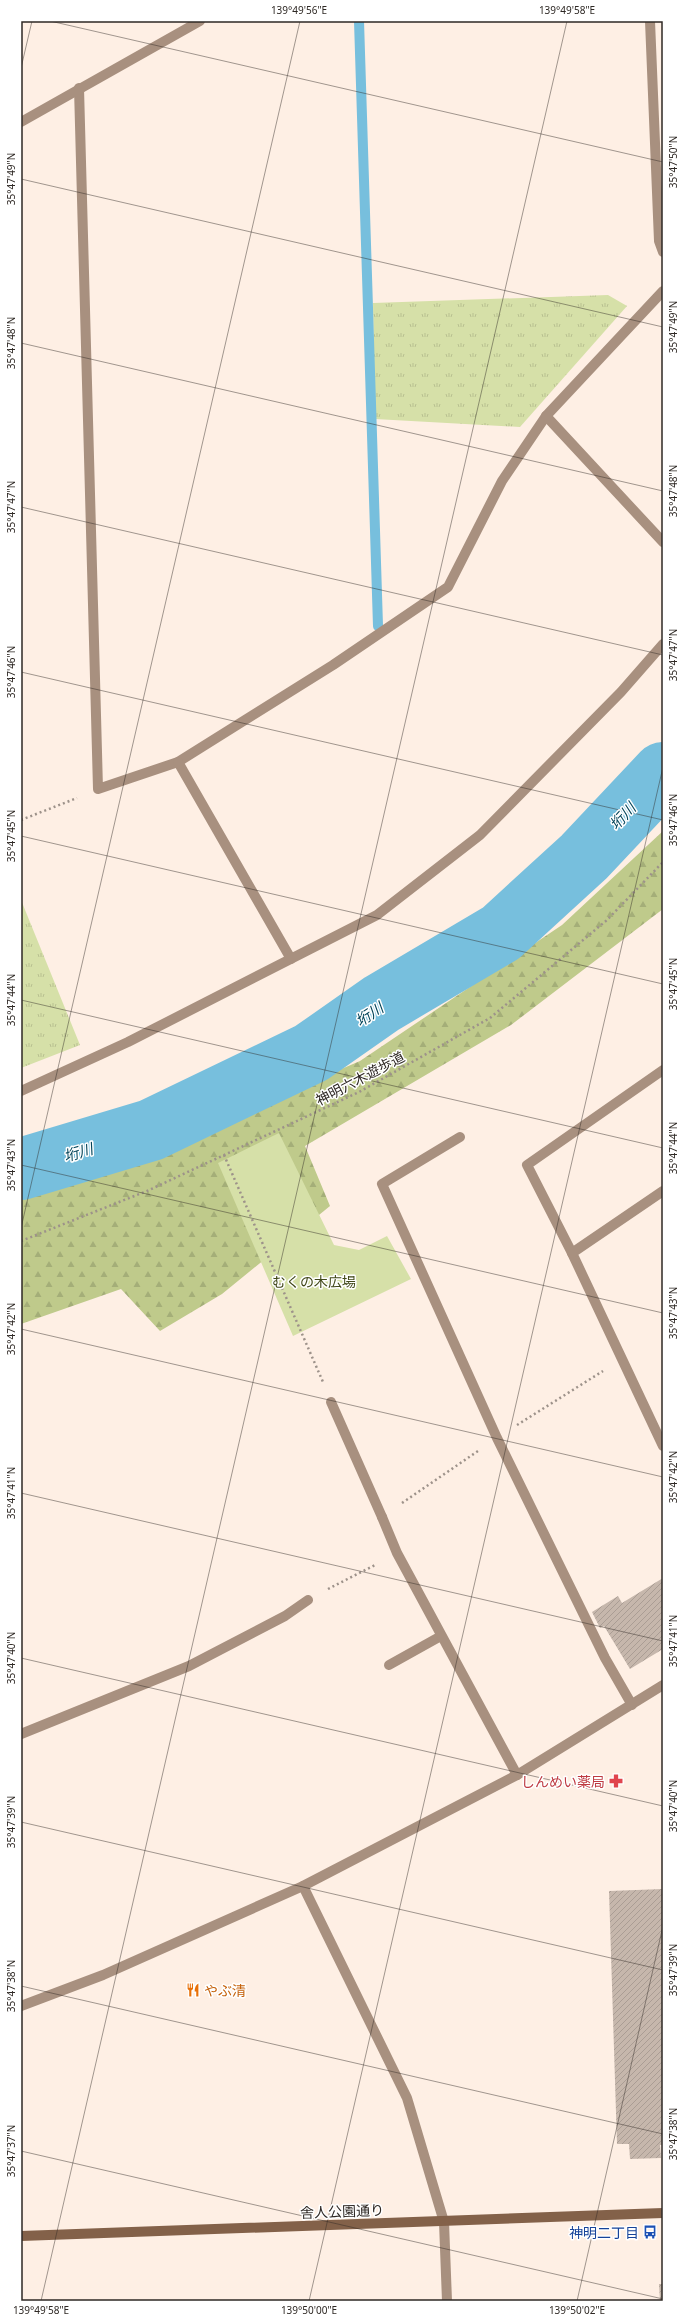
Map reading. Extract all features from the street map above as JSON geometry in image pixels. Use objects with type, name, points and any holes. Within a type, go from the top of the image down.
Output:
[{"type":"street","points":[[21,122],[200,21]]},
{"type":"street","points":[[650,21],[659,241],[663,252]]},
{"type":"street","points":[[79,88],[98,789],[178,762],[333,665],[448,587],[502,482],[546,416],[663,290]]},
{"type":"street","points":[[546,416],[663,542]]},
{"type":"street","points":[[21,1091],[128,1042],[377,915],[480,835],[621,692],[663,644]]},
{"type":"street","points":[[178,762],[291,959]]},
{"type":"street","points":[[663,1070],[527,1165],[572,1253],[663,1446]]},
{"type":"street","points":[[460,1137],[382,1184],[497,1438],[605,1658],[632,1705]]},
{"type":"street","points":[[572,1253],[663,1191]]},
{"type":"street","points":[[331,1402],[397,1554],[517,1775]]},
{"type":"street","points":[[21,1734],[189,1666],[285,1616],[308,1600]]},
{"type":"street","points":[[390,1665],[441,1636]]},
{"type":"street","points":[[21,2006],[103,1975],[303,1886],[517,1775],[663,1686]]},
{"type":"street","points":[[303,1886],[407,2098],[444,2222],[446,2301]]},
{"type":"street","name":"舎人公園通り","points":[[21,2236],[663,2213]]},
{"type":"path","points":[[21,820],[98,789]]},
{"type":"path","name":"神明六木遊歩道","points":[[21,1241],[147,1191],[359,1092],[490,1018],[607,920],[663,862]]},
{"type":"path","points":[[224,1155],[331,1402]]},
{"type":"path","points":[[308,1600],[397,1554]]},
{"type":"green space","points":[[608,295],[627,306],[520,427],[375,419],[373,303]]},
{"type":"green space","points":[[663,831],[663,909],[511,1025],[305,1146],[330,1206],[222,1294],[160,1331],[121,1289],[21,1324],[21,1190],[239,1113],[360,1061],[562,925]]},
{"type":"green space","points":[[21,900],[80,1045],[21,1068]]},
{"type":"green space","name":"むくの木広場","points":[[279,1133],[334,1245],[359,1250],[387,1236],[411,1279],[293,1336],[218,1163]]},
{"type":"building","points":[[663,1578],[663,1649],[630,1669],[604,1626],[600,1628],[592,1612],[618,1596],[622,1603]]},
{"type":"building","points":[[663,1889],[663,2145],[660,2145],[661,2158],[630,2159],[629,2144],[617,2144],[609,1891]]},
{"type":"building","points":[[659,2284],[663,2284],[663,2301],[660,2301]]},
{"type":"waterway","points":[[359,21],[378,626]]},
{"type":"waterway","name":"垳川","points":[[21,1169],[151,1130],[311,1053],[381,1004],[501,933],[584,857],[663,773]]},
{"type":"place","name":"しんめい薬局","points":[[616,1781]]},
{"type":"place","name":"やぶ清","points":[[193,1990]]},
{"type":"place","name":"神明二丁目","points":[[650,2232]]}]
